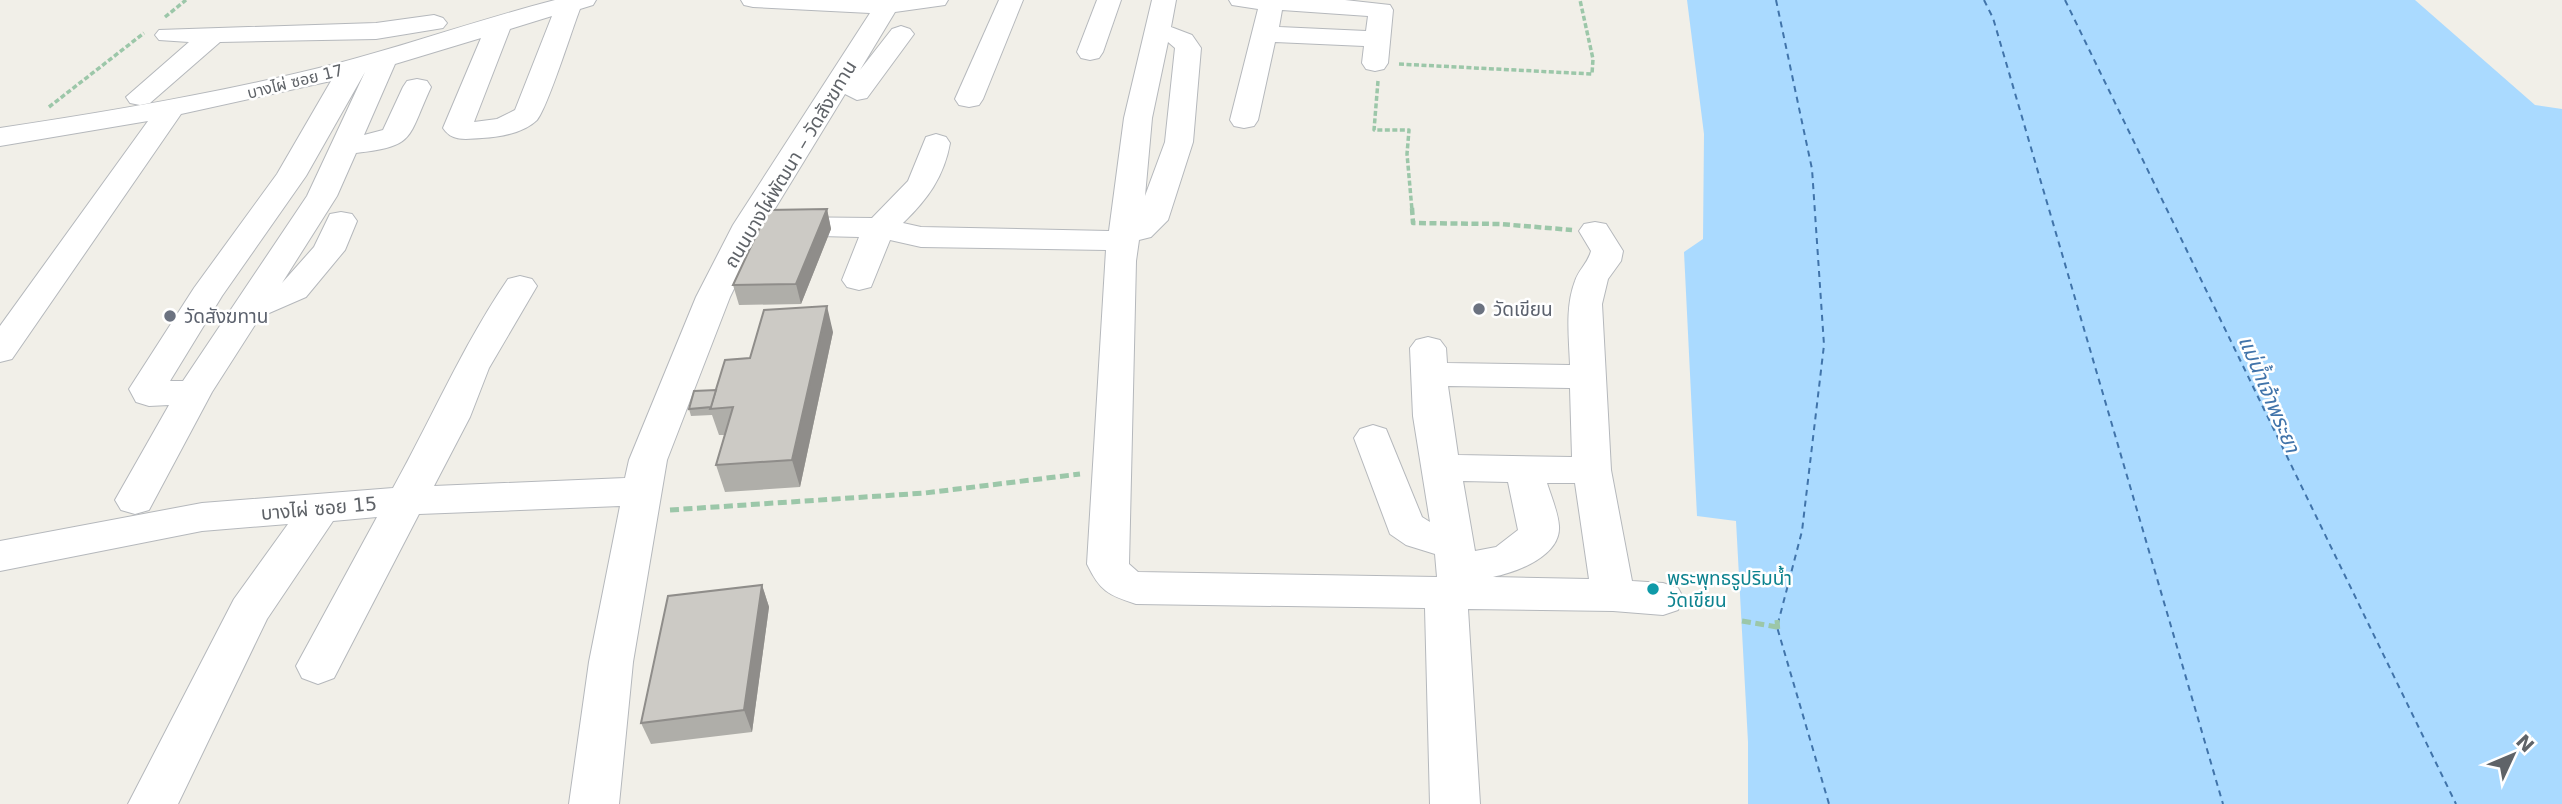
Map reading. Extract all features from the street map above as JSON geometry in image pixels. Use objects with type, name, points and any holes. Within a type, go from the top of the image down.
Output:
[{"type":"street","points":[[413,0],[442,31]]},
{"type":"street","points":[[753,0],[887,6],[936,0]]},
{"type":"street","points":[[969,99],[1011,0]]},
{"type":"street","points":[[1090,52],[1109,0]]},
{"type":"street","points":[[1241,0],[1383,5],[1376,51],[1279,35]]},
{"type":"street","points":[[499,25],[457,128],[461,131],[505,127],[518,122],[527,114],[577,2]]},
{"type":"street","name":"บางไผ่ ซอย 17","points":[[0,137],[169,111],[352,68],[382,46],[442,31],[499,25],[535,7],[577,2]]},
{"type":"street","points":[[1244,120],[1272,2]]},
{"type":"street","name":"ถนนบางไผ่พัฒนา – วัดสังฆทาน","points":[[594,804],[611,662],[638,502],[648,460],[708,310],[749,225],[887,6]]},
{"type":"street","points":[[1161,16],[1144,86],[1135,145],[1133,220],[1114,384],[1108,564],[1113,574],[1123,583],[1136,588],[1453,575],[1613,595],[1663,598]]},
{"type":"street","points":[[1133,220],[1179,142],[1188,48],[1161,16]]},
{"type":"street","points":[[135,500],[194,392],[322,196],[346,146],[382,46],[318,32],[214,34],[156,31]]},
{"type":"street","points":[[267,79],[318,32]]},
{"type":"street","points":[[140,97],[214,34]]},
{"type":"street","points":[[828,96],[845,96],[859,90],[901,34]]},
{"type":"street","points":[[194,392],[157,396],[149,394],[147,390],[206,295],[291,177],[352,68]]},
{"type":"street","points":[[1144,86],[1185,87]]},
{"type":"street","points":[[346,146],[387,141],[395,135],[417,87]]},
{"type":"street","points":[[0,351],[169,111]]},
{"type":"street","points":[[1135,145],[1179,142]]},
{"type":"street","points":[[749,225],[880,228],[918,192],[928,177],[936,143]]},
{"type":"street","points":[[181,338],[240,322],[294,290],[329,250],[341,221]]},
{"type":"street","points":[[1587,231],[1606,251],[1605,261],[1592,278],[1585,304],[1592,470],[1613,595]]},
{"type":"street","points":[[318,666],[461,398],[471,368],[520,286]]},
{"type":"street","points":[[1455,804],[1453,575],[1432,416],[1429,361],[1588,377]]},
{"type":"street","points":[[1373,438],[1404,524],[1412,532],[1424,537],[1453,575]]},
{"type":"street","points":[[1440,467],[1592,470]]},
{"type":"street","points":[[1453,575],[1508,559],[1538,536],[1539,524],[1524,470]]},
{"type":"street","name":"บางไผ่ ซอย 15","points":[[0,556],[201,517],[408,501],[638,502]]},
{"type":"street","points":[[153,804],[249,611],[321,508]]},
{"type":"lane","points":[[859,280],[869,249],[880,228],[921,237],[1133,220]]},
{"type":"path","points":[[39,131],[41,113],[156,31],[186,0]]},
{"type":"path","points":[[1580,0],[1593,59],[1592,74],[1376,51],[1379,92],[1374,130],[1409,130],[1407,154],[1412,223],[1500,224],[1587,231]]},
{"type":"path","points":[[638,502],[925,493],[1112,471]]},
{"type":"path","points":[[1742,621],[1778,627]]},
{"type":"water","name":"แม่น้ำเจ้าพระยา","points":[[1687,0],[2415,0],[2535,105],[2562,109],[2562,804],[1748,804],[1748,742],[1736,521],[1697,516],[1684,252],[1703,239],[1704,134]]},
{"type":"building","points":[[827,209],[796,284],[733,285],[768,210]]},
{"type":"building","points":[[827,306],[792,460],[716,465],[733,407],[710,409],[725,360],[750,358],[764,310]]},
{"type":"building","points":[[716,390],[711,407],[689,409],[694,391]]},
{"type":"building","points":[[762,585],[744,710],[641,723],[668,596]]},
{"type":"ferry route","points":[[1776,0],[1812,169],[1824,345],[1802,531],[1777,627],[1829,804]]},
{"type":"ferry route","points":[[1984,0],[1993,18],[2223,804]]},
{"type":"ferry route","points":[[2065,0],[2456,804]]},
{"type":"place","name":"วัดเขียน","points":[[1479,309]]},
{"type":"place","name":"วัดสังฆทาน","points":[[170,316]]},
{"type":"place","name":"พระพุทธรูปริมน้ำ วัดเขียน","points":[[1653,589]]}]
